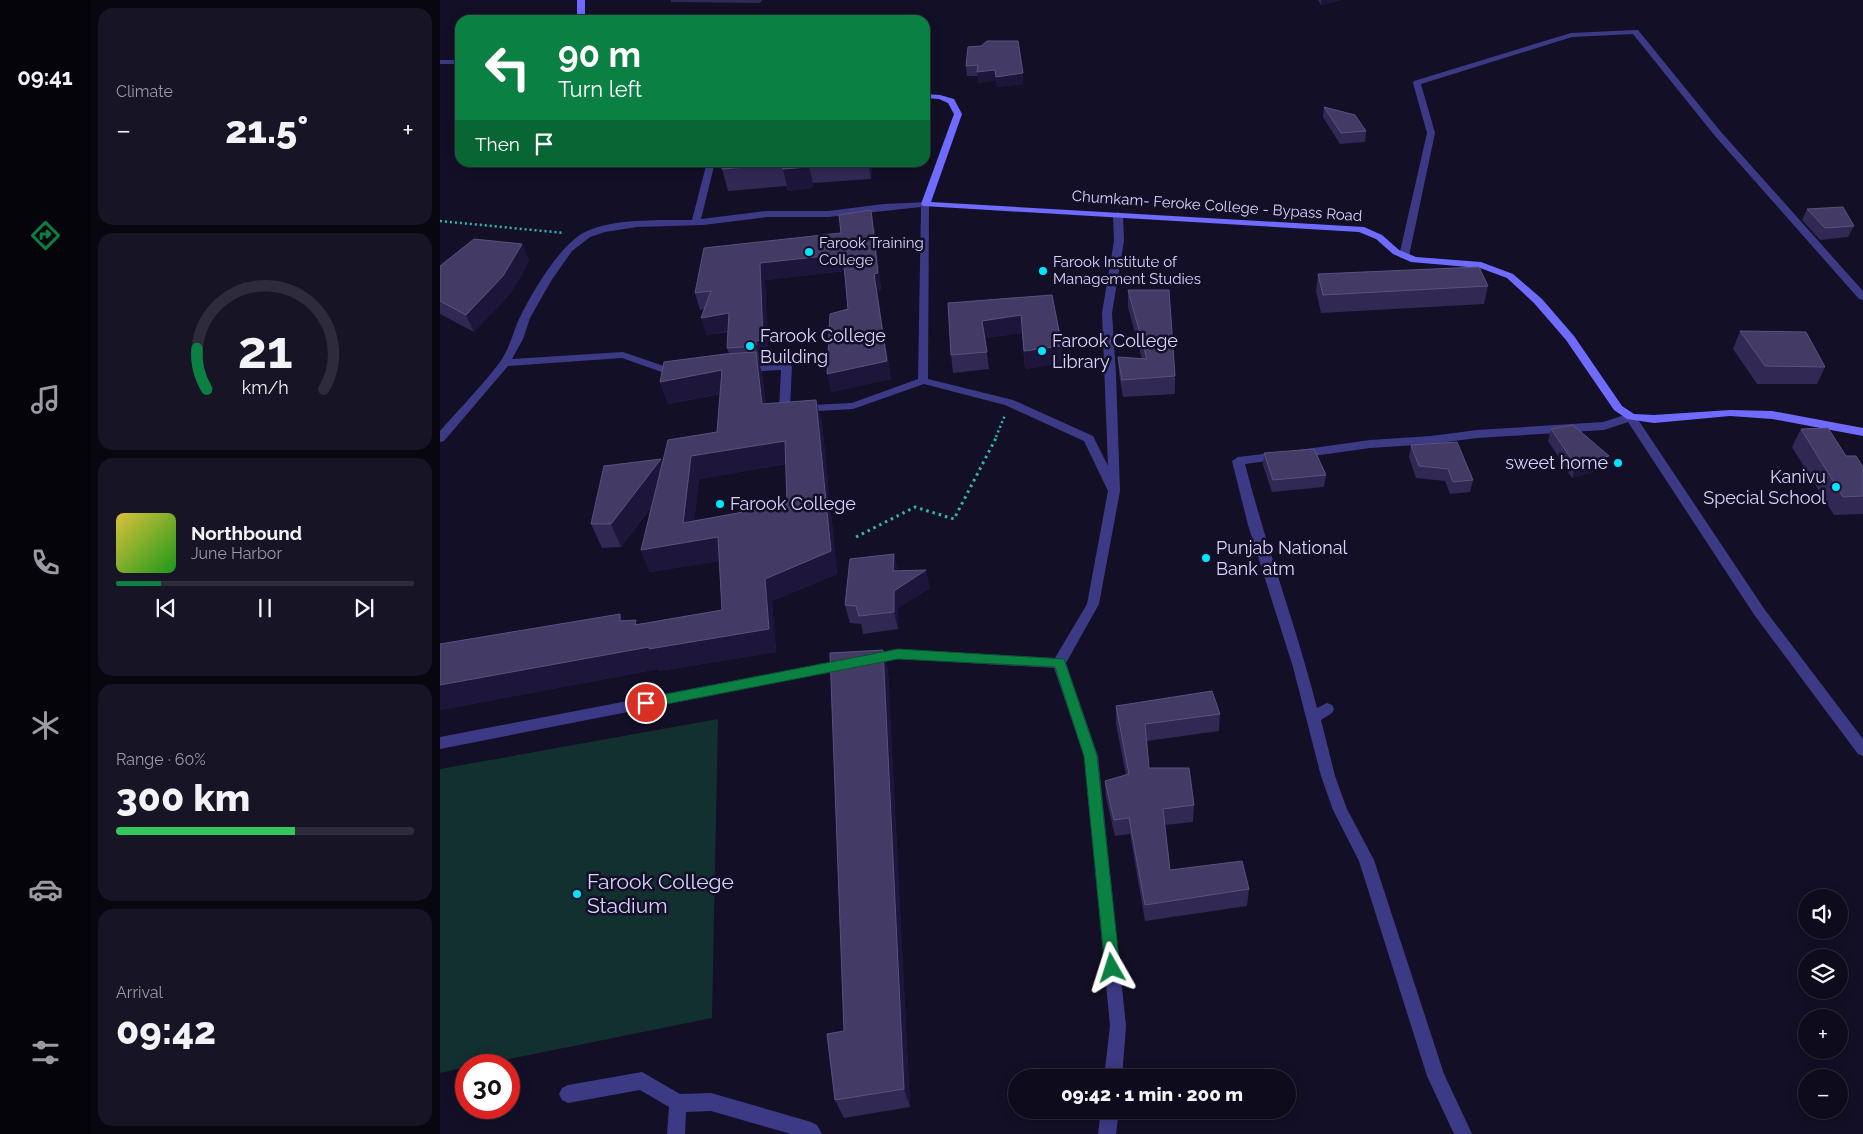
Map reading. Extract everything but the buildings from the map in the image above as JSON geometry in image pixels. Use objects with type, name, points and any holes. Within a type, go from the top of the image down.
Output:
[{"type":"main road","points":[[580,0],[581,15]]},
{"type":"main road","points":[[926,204],[958,114],[956,107],[951,101],[940,97],[930,96]]},
{"type":"main road","name":"Chumkam- Feroke College - Bypass Road","points":[[926,204],[1361,229],[1379,237],[1404,256],[1423,261],[1481,265],[1510,276],[1538,301],[1570,338],[1618,408],[1631,417]]},
{"type":"main road","points":[[1631,417],[1654,419],[1730,413],[1772,415],[1863,432]]},
{"type":"street","points":[[1404,256],[1431,133],[1418,83],[1571,35],[1635,32],[1718,134],[1863,297]]},
{"type":"street","points":[[440,62],[455,62]]},
{"type":"street","points":[[696,222],[710,167]]},
{"type":"street","points":[[440,438],[505,363],[518,339],[525,318],[546,281],[569,249],[587,235],[603,229],[637,224],[696,222],[767,214],[828,214],[926,204],[923,381]]},
{"type":"street","points":[[1114,1069],[1118,1026],[1091,756],[1059,663],[1093,604],[1114,491],[1111,375],[1107,313],[1119,241],[1118,215]]},
{"type":"street","points":[[505,363],[623,355],[678,374],[688,373]]},
{"type":"street","points":[[737,370],[787,367],[784,410],[853,406],[923,381],[1009,402],[1089,439],[1114,491]]},
{"type":"street","points":[[1463,1134],[1436,1076],[1366,860],[1340,810],[1328,776],[1300,667],[1254,525],[1238,461],[1370,444],[1431,440],[1477,434],[1604,426],[1631,417],[1760,613],[1863,750]]},
{"type":"street","points":[[440,743],[898,654],[1059,663]]},
{"type":"street","points":[[1312,719],[1327,709]]},
{"type":"street","points":[[568,1094],[642,1081],[678,1103],[711,1102],[810,1131],[813,1134]]},
{"type":"street","points":[[676,1134],[678,1103]]},
{"type":"street","points":[[1107,1134],[1109,1119]]},
{"type":"path","points":[[440,221],[587,235]]},
{"type":"path","points":[[856,537],[915,507],[954,519],[1000,428],[1009,402]]},
{"type":"green space","name":"Farook College Stadium","points":[[718,719],[712,1018],[520,1057],[520,1054],[455,1054],[455,1070],[440,1073],[440,769]]},
{"type":"place","name":"Farook Training College","points":[[809,252]]},
{"type":"place","name":"Farook Institute of Management Studies","points":[[1043,271]]},
{"type":"place","name":"Farook College Building","points":[[750,346]]},
{"type":"place","name":"Farook College Library","points":[[1042,351]]},
{"type":"place","name":"sweet home","points":[[1618,463]]},
{"type":"place","name":"Kanivu Special School","points":[[1836,487]]},
{"type":"place","name":"Farook College","points":[[720,504]]},
{"type":"place","name":"Punjab National Bank atm","points":[[1206,558]]},
{"type":"place","name":"Farook College Stadium","points":[[577,894]]},
{"type":"route","points":[[646,703],[898,654],[1059,663],[1091,756],[1112,968]]}]
